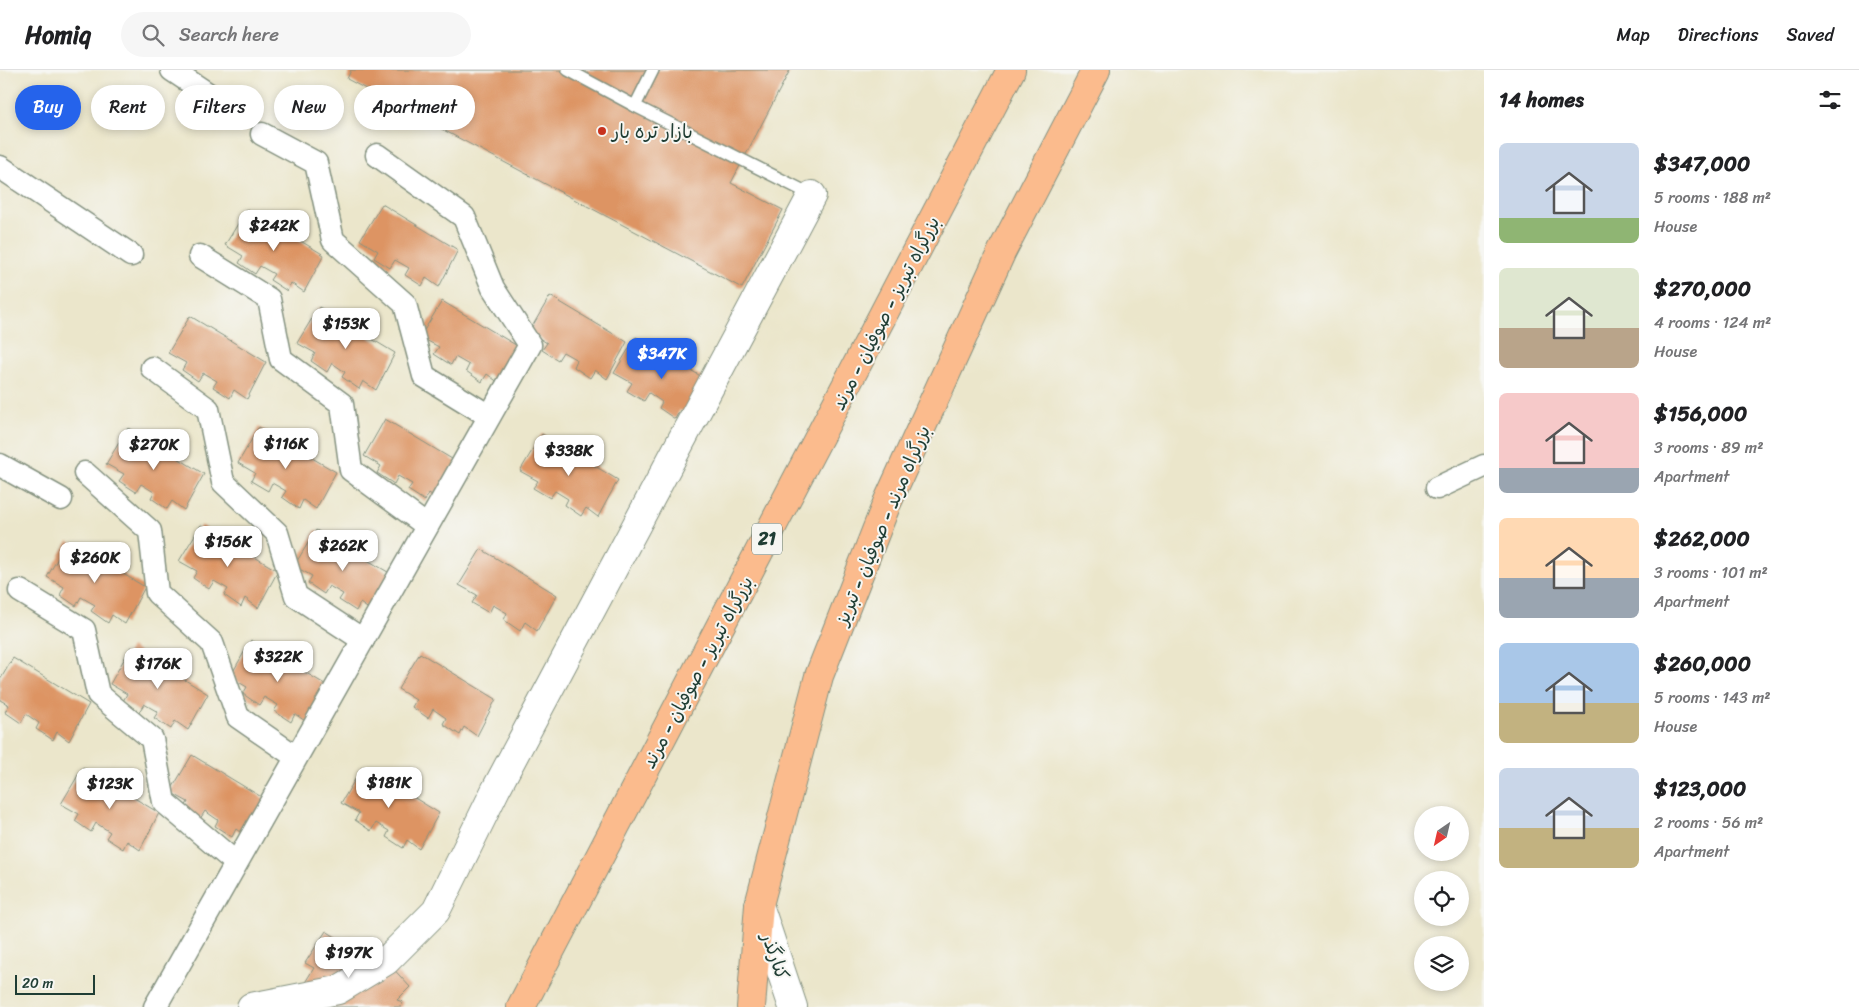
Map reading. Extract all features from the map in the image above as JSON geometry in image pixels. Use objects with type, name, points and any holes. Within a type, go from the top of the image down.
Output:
[{"type":"highway","name":"بزرگراه تبریز - صوفیان - مرند","points":[[521,1007],[1011,70]]},
{"type":"highway","name":"بزرگراه مرند - صوفیان - تبریز","points":[[751,1007],[759,905],[819,676],[887,504],[1002,251],[1096,70]]},
{"type":"street","points":[[172,70],[194,85]]},
{"type":"street","points":[[262,134],[316,163],[333,240],[405,304],[424,376],[489,416]]},
{"type":"street","points":[[155,1007],[530,345],[494,288],[464,217],[377,155]]},
{"type":"street","points":[[0,167],[131,255]]},
{"type":"street","points":[[251,1007],[338,990],[386,961],[436,911],[496,789],[812,195]]},
{"type":"street","points":[[200,256],[269,299],[281,359],[342,404],[351,470],[427,526]]},
{"type":"street","points":[[152,368],[208,409],[223,482],[277,533],[296,596],[363,640]]},
{"type":"street","points":[[0,464],[61,499]]},
{"type":"street","points":[[1437,488],[1484,466]]},
{"type":"street","points":[[85,473],[150,531],[157,593],[212,643],[238,717],[296,757]]},
{"type":"street","points":[[20,591],[84,630],[98,694],[152,739],[164,802],[236,864]]},
{"type":"street","name":"کنارگذر","points":[[759,905],[793,1007]]},
{"type":"lane","points":[[568,70],[812,195]]},
{"type":"lane","points":[[635,106],[653,70]]},
{"type":"building","name":"بازار تره بار","points":[[351,70],[790,70],[731,183],[783,210],[742,288],[443,130],[475,130],[475,85],[358,85],[347,79]]},
{"type":"building","points":[[382,204],[458,250],[439,287],[426,278],[422,286],[405,275],[409,268],[395,260],[390,268],[374,258],[378,251],[360,240]]},
{"type":"building","points":[[247,209],[324,255],[304,292],[291,283],[287,291],[270,280],[274,274],[260,266],[255,274],[239,263],[243,256],[225,245]]},
{"type":"building","points":[[550,296],[627,342],[607,379],[595,370],[590,378],[574,367],[577,360],[563,352],[558,360],[542,350],[547,343],[529,332]]},
{"type":"building","points":[[442,301],[519,347],[499,383],[487,374],[482,382],[466,371],[469,365],[455,357],[451,365],[434,354],[439,347],[420,337]]},
{"type":"building","points":[[319,307],[395,353],[376,390],[363,381],[359,389],[342,377],[345,372],[332,363],[327,372],[311,361],[315,353],[297,343]]},
{"type":"building","points":[[190,316],[266,362],[247,399],[234,390],[230,398],[213,387],[217,381],[203,373],[198,381],[182,370],[186,363],[168,353]]},
{"type":"building","points":[[636,337],[712,383],[692,419],[680,410],[675,419],[659,408],[662,402],[649,393],[644,401],[627,391],[632,383],[614,373]]},
{"type":"building","points":[[385,419],[462,465],[442,502],[429,493],[425,501],[408,490],[412,484],[398,476],[394,484],[377,473],[381,466],[364,456]]},
{"type":"building","points":[[259,427],[336,472],[316,509],[303,500],[299,509],[282,497],[286,491],[272,483],[268,491],[251,481],[255,473],[238,463]]},
{"type":"building","points":[[128,428],[204,474],[184,510],[172,501],[167,509],[151,498],[154,492],[141,484],[136,492],[119,481],[124,474],[106,464]]},
{"type":"building","points":[[542,434],[618,480],[598,517],[586,508],[581,516],[565,505],[568,499],[555,491],[550,498],[533,488],[538,481],[520,471]]},
{"type":"building","points":[[201,525],[278,571],[258,608],[245,598],[241,607],[224,595],[228,589],[214,581],[209,589],[193,578],[197,571],[179,561]]},
{"type":"building","points":[[316,530],[393,575],[373,612],[360,603],[356,611],[339,600],[343,594],[329,586],[324,594],[308,583],[312,576],[294,566]]},
{"type":"building","points":[[68,541],[145,587],[125,624],[112,615],[108,623],[91,611],[95,605],[81,597],[76,606],[60,595],[64,587],[47,577]]},
{"type":"building","points":[[481,549],[557,595],[537,631],[525,622],[520,631],[504,620],[507,613],[493,605],[489,613],[472,603],[477,595],[459,585]]},
{"type":"building","points":[[251,640],[328,686],[308,723],[295,714],[291,722],[274,711],[278,705],[264,697],[259,705],[243,694],[247,687],[230,677]]},
{"type":"building","points":[[131,647],[208,694],[188,730],[175,721],[171,729],[154,718],[158,712],[144,704],[139,712],[123,701],[127,694],[110,684]]},
{"type":"building","points":[[420,653],[496,699],[477,736],[464,727],[460,735],[443,724],[446,718],[433,709],[428,718],[412,707],[416,700],[398,689]]},
{"type":"building","points":[[13,658],[89,704],[69,741],[57,732],[53,740],[36,729],[39,723],[26,714],[21,723],[5,712],[9,705],[0,700],[0,680]]},
{"type":"building","points":[[192,755],[268,801],[248,838],[236,829],[232,837],[215,826],[218,820],[205,811],[200,819],[184,809],[188,802],[170,792]]},
{"type":"building","points":[[363,766],[439,813],[419,849],[407,840],[403,848],[386,837],[389,831],[376,823],[371,831],[355,820],[359,813],[341,803]]},
{"type":"building","points":[[83,767],[159,813],[140,850],[127,841],[123,849],[106,838],[110,832],[96,823],[91,832],[75,821],[79,814],[61,804]]},
{"type":"building","points":[[326,931],[374,961],[380,954],[410,987],[397,1000],[403,1002],[401,1007],[280,1007],[291,1005],[314,968],[305,963]]},
{"type":"place","name":"بازار تره بار","points":[[602,131]]}]
